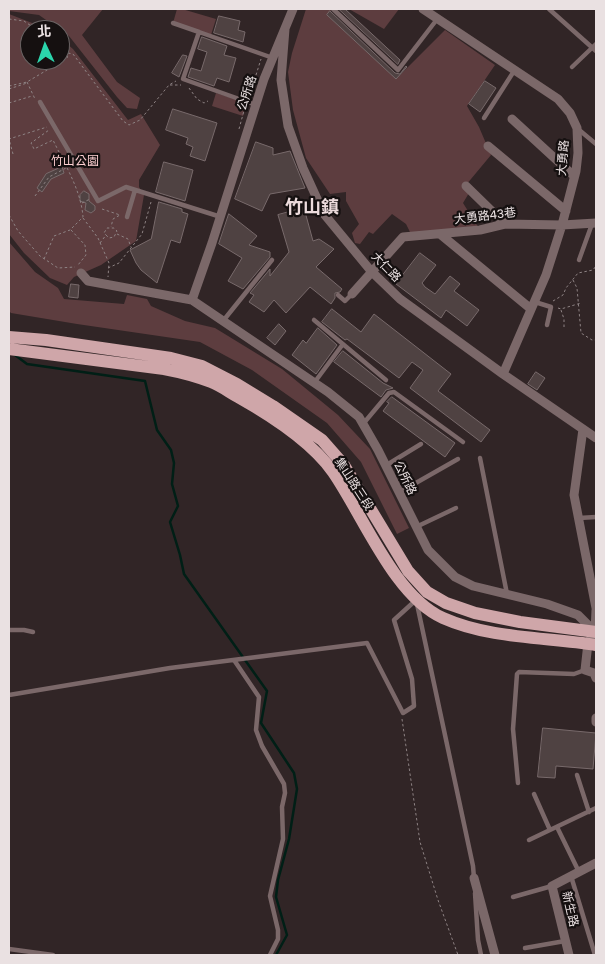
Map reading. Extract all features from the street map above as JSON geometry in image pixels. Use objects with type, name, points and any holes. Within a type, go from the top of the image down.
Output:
[{"type":"main road","name":"集山路三段","points":[[9,337],[46,340],[171,358],[202,366],[238,384],[322,440],[344,465],[408,571],[427,592],[446,603],[475,613],[594,638]]},
{"type":"main road","name":"集山路三段","points":[[9,349],[186,373],[214,383],[273,418],[304,441],[332,471],[359,518],[416,600],[443,618],[477,629],[518,636],[594,638]]},
{"type":"street","name":"公所路","points":[[192,300],[221,217],[264,80],[293,9]]},
{"type":"street","name":"大勇路","points":[[423,9],[558,99],[570,112],[577,128],[578,153],[562,226],[546,275],[503,374]]},
{"type":"street","name":"大仁路","points":[[285,29],[282,80],[288,126],[303,168],[324,214],[371,271],[400,299],[503,374],[596,438]]},
{"type":"street","points":[[264,80],[282,80]]},
{"type":"street","points":[[512,119],[574,176]]},
{"type":"street","points":[[488,146],[566,211]]},
{"type":"street","points":[[466,186],[505,224]]},
{"type":"street","name":"大勇路43巷","points":[[352,294],[403,237],[480,230],[505,224],[562,226],[594,223]]},
{"type":"street","points":[[440,234],[533,306]]},
{"type":"street","name":"公所路","points":[[81,273],[88,281],[192,300],[314,383],[359,417],[428,550],[455,577],[473,586],[548,604],[578,615],[594,638]]},
{"type":"street","points":[[583,429],[574,495],[594,585],[596,609],[594,638],[585,670],[594,673],[596,678]]},
{"type":"street","name":"新生路","points":[[569,955],[552,886],[596,863]]},
{"type":"street","points":[[474,878],[495,955]]},
{"type":"lane","points":[[333,9],[398,70],[438,18]]},
{"type":"lane","points":[[549,9],[595,48],[572,67]]},
{"type":"lane","points":[[173,23],[273,58]]},
{"type":"lane","points":[[199,32],[183,79],[256,105]]},
{"type":"lane","points":[[484,118],[514,71]]},
{"type":"lane","points":[[38,102],[98,201],[126,187],[221,217]]},
{"type":"lane","points":[[577,128],[596,144]]},
{"type":"lane","points":[[127,217],[135,190]]},
{"type":"lane","points":[[579,260],[594,223]]},
{"type":"lane","points":[[223,321],[272,260]]},
{"type":"lane","points":[[338,295],[345,301],[352,294]]},
{"type":"lane","points":[[533,306],[550,307],[547,325]]},
{"type":"lane","points":[[314,320],[386,380]]},
{"type":"lane","points":[[314,383],[343,344]]},
{"type":"lane","points":[[363,424],[389,393],[394,392],[463,442]]},
{"type":"lane","points":[[385,466],[421,444]]},
{"type":"lane","points":[[480,458],[508,594]]},
{"type":"lane","points":[[398,492],[458,460]]},
{"type":"lane","points":[[416,527],[456,508]]},
{"type":"lane","points":[[579,518],[596,517]]},
{"type":"lane","points":[[9,695],[170,668],[367,643],[403,713],[414,706],[412,679],[394,620],[416,600]]},
{"type":"lane","points":[[416,600],[473,866],[478,940],[481,955]]},
{"type":"lane","points":[[9,630],[33,632]]},
{"type":"lane","points":[[237,660],[259,697],[256,730],[262,746],[284,784],[285,793],[282,807],[283,839],[270,896],[278,930],[278,939],[270,955]]},
{"type":"lane","points":[[518,783],[513,729],[518,672],[574,674],[585,670]]},
{"type":"lane","points":[[577,775],[589,812]]},
{"type":"lane","points":[[534,794],[550,830]]},
{"type":"lane","points":[[529,840],[596,808]]},
{"type":"lane","points":[[557,827],[575,874],[596,955]]},
{"type":"lane","points":[[513,897],[552,886]]},
{"type":"lane","points":[[525,948],[565,941]]},
{"type":"lane","points":[[9,949],[53,955]]},
{"type":"path","points":[[70,53],[73,54],[123,121],[129,125],[140,120],[169,85],[183,79]]},
{"type":"path","points":[[9,87],[27,82],[47,70]]},
{"type":"path","points":[[27,82],[38,102]]},
{"type":"path","points":[[169,85],[182,85]]},
{"type":"path","points":[[188,87],[201,101],[208,101]]},
{"type":"path","points":[[9,103],[33,95]]},
{"type":"path","points":[[13,154],[9,139],[47,127],[49,131],[31,143],[34,149],[54,140],[82,204],[83,217],[100,243],[109,263],[108,277]]},
{"type":"path","points":[[35,196],[48,177],[66,168]]},
{"type":"path","points":[[108,268],[119,263],[142,234],[152,196]]},
{"type":"path","points":[[82,204],[90,199]]},
{"type":"path","points":[[102,209],[120,215],[113,219],[111,228]]},
{"type":"path","points":[[9,214],[18,231],[38,254],[58,268],[76,267],[86,255],[85,245],[70,230]]},
{"type":"path","points":[[44,259],[54,236],[70,230],[83,217]]},
{"type":"path","points":[[100,243],[106,236],[104,233],[108,228],[114,228],[117,231],[116,234]]},
{"type":"path","points":[[116,234],[128,239],[131,247]]},
{"type":"path","points":[[106,236],[109,238],[114,237],[116,234]]},
{"type":"path","points":[[580,303],[561,309],[550,307],[554,300],[563,295],[578,273],[593,270],[596,266]]},
{"type":"path","points":[[573,279],[578,288],[581,333],[592,340],[596,340]]},
{"type":"path","points":[[561,309],[564,327]]},
{"type":"path","points":[[402,718],[420,842],[458,955]]},
{"type":"green space","points":[[9,9],[103,9],[82,35],[117,82],[140,98],[137,109],[127,108],[70,37],[70,20],[46,20],[39,15],[9,11]]},
{"type":"green space","points":[[177,9],[216,19],[211,35],[173,23]]},
{"type":"green space","points":[[306,9],[332,9],[327,15],[396,79],[445,30],[495,65],[467,106],[479,127],[491,155],[466,185],[469,193],[463,203],[480,230],[411,234],[406,224],[392,214],[373,234],[369,232],[360,244],[355,243],[352,233],[359,224],[346,201],[346,192],[330,194],[306,158],[293,110],[288,72]]},
{"type":"green space","points":[[349,9],[399,9],[384,29]]},
{"type":"green space","name":"竹山公園","points":[[9,14],[24,20],[20,20],[20,70],[70,70],[70,46],[128,120],[141,114],[160,145],[139,180],[139,187],[144,195],[136,241],[101,265],[74,277],[67,285],[50,278],[24,253],[9,234]]},
{"type":"green space","points":[[216,93],[247,103],[243,116],[212,106]]},
{"type":"green space","points":[[9,242],[35,272],[58,288],[64,299],[124,304],[127,295],[147,299],[151,306],[185,321],[215,328],[282,369],[338,415],[370,449],[409,528],[397,534],[361,462],[327,423],[252,370],[200,342],[11,313],[9,311]]},
{"type":"building","points":[[339,9],[345,9],[400,60],[398,64]]},
{"type":"building","points":[[330,11],[395,73],[400,74],[407,67],[396,79],[327,15]]},
{"type":"building","points":[[219,16],[240,21],[238,30],[245,32],[243,42],[214,33]]},
{"type":"building","points":[[202,37],[227,46],[224,55],[236,58],[229,82],[217,78],[214,86],[188,77],[191,68],[201,71],[207,52],[198,49]]},
{"type":"building","points":[[183,55],[187,56],[179,77],[172,73]]},
{"type":"building","points":[[485,81],[496,88],[480,112],[469,104]]},
{"type":"building","points":[[173,109],[217,123],[205,161],[190,156],[193,147],[186,144],[188,138],[166,130]]},
{"type":"building","points":[[256,142],[273,148],[273,155],[290,151],[305,188],[270,194],[262,211],[235,199]]},
{"type":"building","points":[[164,162],[193,170],[185,201],[156,192]]},
{"type":"building","points":[[62,167],[64,173],[51,179],[42,192],[37,188],[46,174]]},
{"type":"building","points":[[84,191],[89,194],[89,201],[95,206],[95,210],[91,213],[85,210],[86,203],[80,201],[80,195]]},
{"type":"building","points":[[159,202],[182,209],[182,212],[188,214],[180,243],[171,240],[157,283],[141,270],[130,250],[151,239]]},
{"type":"building","points":[[304,208],[313,241],[319,239],[334,249],[316,267],[342,289],[340,292],[335,293],[335,298],[331,304],[310,287],[286,313],[274,300],[264,312],[249,302],[254,295],[250,293],[270,269],[270,276],[289,252],[278,215]]},
{"type":"building","points":[[229,214],[257,236],[249,245],[270,252],[270,257],[243,289],[228,281],[242,258],[219,244]]},
{"type":"building","points":[[420,253],[436,265],[422,283],[425,287],[435,294],[450,276],[460,284],[454,291],[479,310],[467,326],[446,310],[441,318],[396,284]]},
{"type":"building","points":[[71,284],[79,285],[78,298],[69,297]]},
{"type":"building","points":[[332,309],[361,332],[374,314],[451,374],[438,391],[490,430],[481,442],[410,388],[423,370],[412,362],[399,378],[322,322]]},
{"type":"building","points":[[279,324],[286,331],[275,345],[267,338]]},
{"type":"building","points":[[318,328],[337,345],[316,374],[292,355],[303,340],[306,343]]},
{"type":"building","points":[[343,351],[383,383],[393,388],[386,390],[381,397],[334,362]]},
{"type":"building","points":[[536,372],[545,378],[537,390],[528,384]]},
{"type":"building","points":[[392,397],[455,443],[445,457],[383,411],[389,403],[387,402]]},
{"type":"building","points":[[543,728],[596,733],[593,769],[556,766],[555,778],[538,777]]},
{"type":"waterway","points":[[15,355],[27,364],[145,381],[157,430],[171,450],[174,463],[172,484],[178,506],[170,522],[184,574],[267,691],[261,723],[294,773],[297,789],[289,839],[278,880],[276,897],[287,935],[276,955]]},
{"type":"district","name":"竹山鎮","points":[[312,207]]}]
